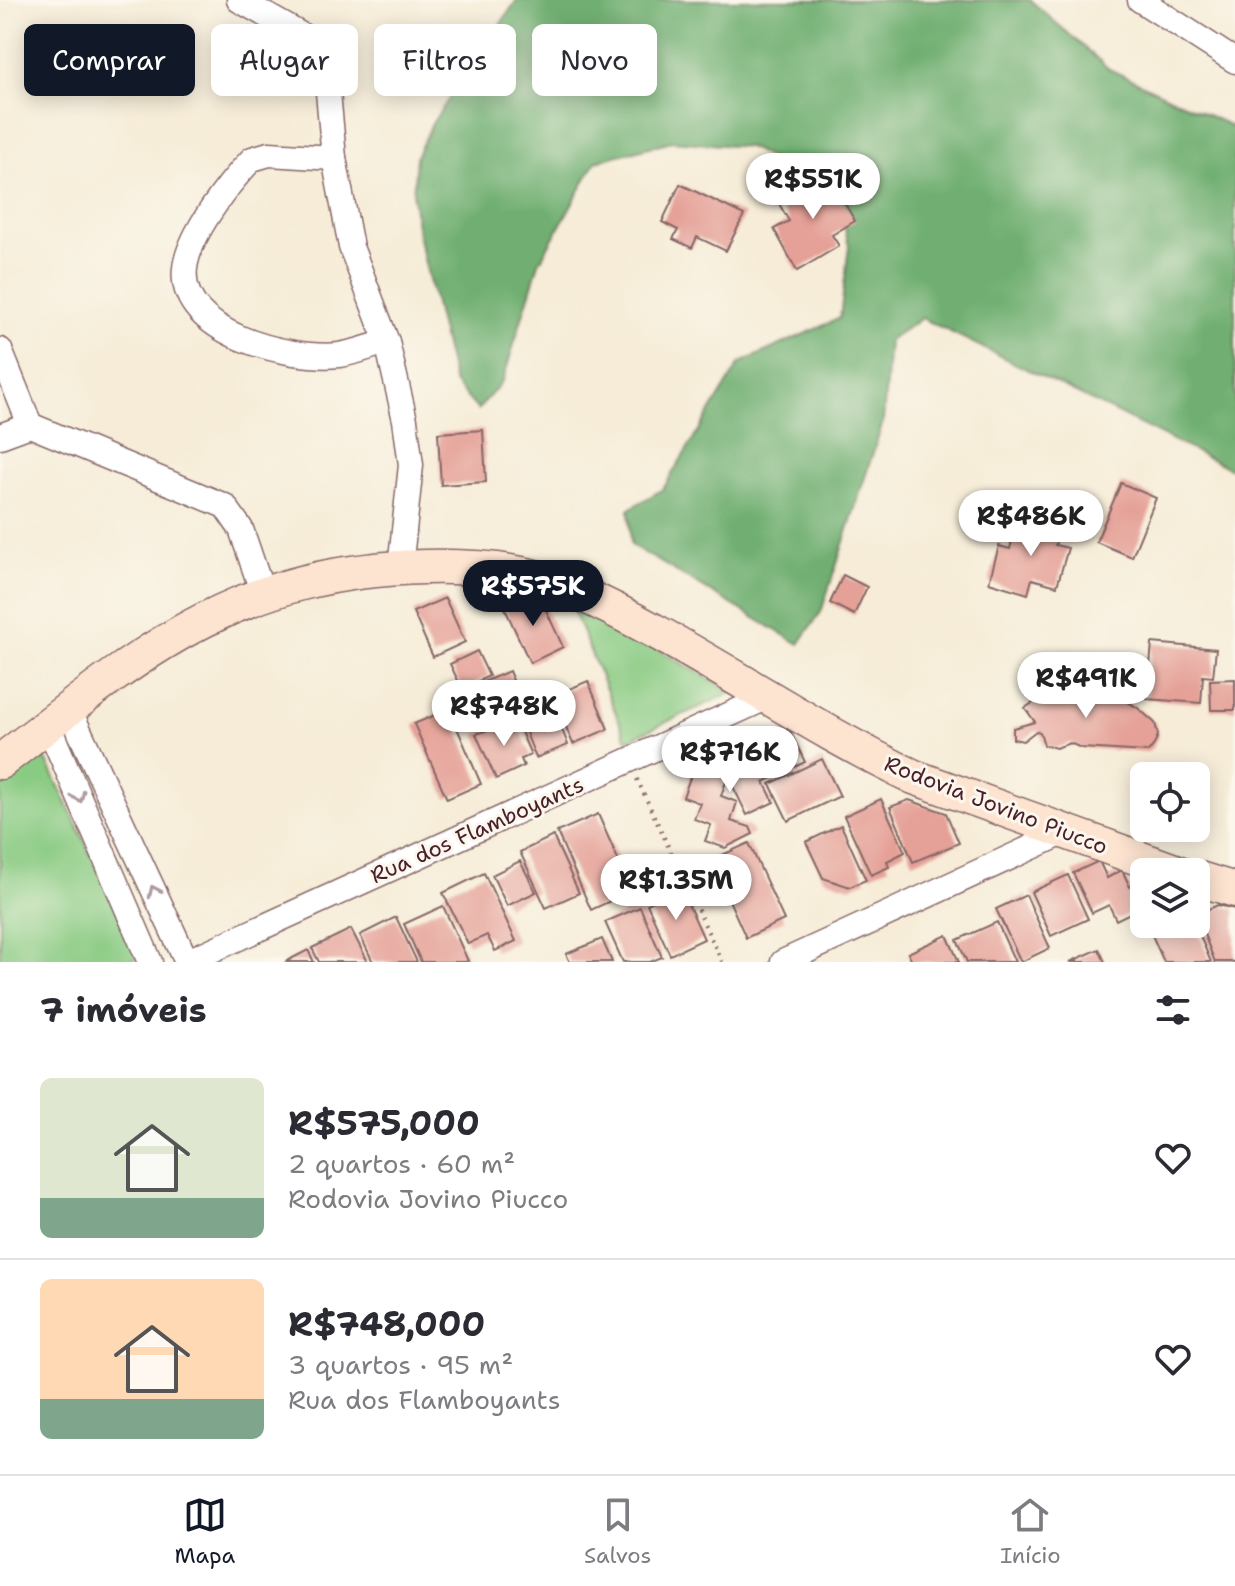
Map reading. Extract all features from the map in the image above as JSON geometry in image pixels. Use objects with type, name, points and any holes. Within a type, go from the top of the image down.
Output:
[{"type":"main road","name":"Rodovia Jovino Piucco","points":[[0,762],[118,671],[190,625],[263,594],[312,580],[400,568],[488,569],[566,587],[679,644],[914,777],[1138,858]]},
{"type":"main road","points":[[1210,882],[1235,890]]},
{"type":"street","points":[[239,0],[312,41],[325,59],[334,158],[351,247],[387,342],[411,465],[400,568]]},
{"type":"street","points":[[1140,0],[1235,61]]},
{"type":"street","points":[[334,158],[269,154],[252,159],[190,244],[184,271],[188,295],[217,326],[244,341],[270,349],[340,355],[387,342]]},
{"type":"street","points":[[0,350],[30,425]]},
{"type":"street","points":[[0,436],[30,425],[225,506],[241,529],[263,594]]},
{"type":"street","name":"Rua dos Flamboyants","points":[[186,962],[768,697]]},
{"type":"street","points":[[58,717],[186,962]]},
{"type":"street","points":[[58,717],[150,962]]},
{"type":"street","points":[[783,962],[1065,832]]},
{"type":"path","points":[[629,761],[722,962]]},
{"type":"green space","points":[[517,0],[1030,0],[1109,69],[1235,128],[1235,471],[922,318],[889,340],[883,422],[821,612],[799,644],[631,545],[629,509],[663,489],[740,363],[840,318],[849,246],[840,208],[814,180],[748,147],[672,141],[596,161],[539,263],[503,380],[478,410],[454,383],[418,234],[413,196],[416,157],[431,125],[451,96],[516,96],[516,24],[500,24]]},
{"type":"green space","points":[[572,607],[605,620],[733,692],[627,740]]},
{"type":"green space","points":[[43,753],[139,957],[128,962],[0,962],[0,787]]},
{"type":"building","points":[[827,173],[855,221],[832,235],[839,246],[797,271],[774,229],[789,221],[778,202]]},
{"type":"building","points":[[680,184],[744,215],[726,251],[697,237],[692,248],[673,239],[678,230],[662,222]]},
{"type":"building","points":[[483,430],[486,482],[441,485],[438,433]]},
{"type":"building","points":[[1121,483],[1156,498],[1132,557],[1096,542]]},
{"type":"building","points":[[1037,515],[1062,522],[1055,545],[1068,548],[1057,586],[1032,579],[1028,594],[989,582],[999,546],[1010,549],[1014,532],[1031,537]]},
{"type":"building","points":[[843,575],[867,587],[854,615],[830,603]]},
{"type":"building","points":[[519,594],[526,609],[542,601],[563,647],[530,663],[502,602]]},
{"type":"building","points":[[445,598],[465,642],[433,657],[413,612]]},
{"type":"building","points":[[1152,643],[1216,649],[1213,677],[1203,676],[1201,703],[1147,699]]},
{"type":"building","points":[[477,651],[489,676],[462,689],[450,664]]},
{"type":"building","points":[[1055,666],[1079,695],[1125,700],[1155,723],[1158,735],[1148,752],[1081,748],[1070,743],[1056,748],[1044,745],[1040,732],[1036,731],[1023,741],[1013,739],[1013,728],[1035,722],[1025,708],[1048,693],[1039,678]]},
{"type":"building","points":[[509,671],[523,705],[483,721],[469,688]]},
{"type":"building","points":[[1235,679],[1235,710],[1211,710],[1210,680]]},
{"type":"building","points":[[588,681],[608,729],[573,744],[553,696]]},
{"type":"building","points":[[550,698],[568,745],[536,758],[517,710]]},
{"type":"building","points":[[449,709],[481,784],[447,799],[414,724]]},
{"type":"building","points":[[516,720],[531,755],[521,759],[524,766],[496,779],[476,734]]},
{"type":"building","points":[[789,729],[805,762],[778,775],[762,742]]},
{"type":"building","points":[[758,743],[774,777],[764,782],[774,802],[747,815],[721,761]]},
{"type":"building","points":[[822,759],[840,796],[788,821],[770,784]]},
{"type":"building","points":[[695,764],[728,776],[721,796],[737,802],[731,821],[750,827],[753,834],[725,848],[705,841],[711,825],[694,819],[700,803],[683,797]]},
{"type":"building","points":[[881,799],[905,852],[887,861],[889,867],[871,875],[844,816]]},
{"type":"building","points":[[909,800],[946,813],[959,843],[913,862],[890,807]]},
{"type":"building","points":[[598,814],[632,891],[591,910],[557,832]]},
{"type":"building","points":[[841,825],[866,880],[850,887],[823,878],[806,842]]},
{"type":"building","points":[[553,836],[579,893],[546,908],[520,852]]},
{"type":"building","points":[[749,843],[784,920],[746,938],[711,860]]},
{"type":"building","points":[[520,861],[536,892],[507,906],[492,875]]},
{"type":"building","points":[[1099,861],[1107,878],[1122,870],[1130,887],[1130,913],[1116,920],[1109,905],[1092,913],[1073,873]]},
{"type":"building","points":[[484,873],[516,941],[495,951],[487,935],[468,944],[443,893]]},
{"type":"building","points":[[1068,875],[1088,919],[1051,936],[1031,892]]},
{"type":"building","points":[[681,888],[704,939],[670,955],[647,904]]},
{"type":"building","points":[[1026,895],[1050,948],[1021,962],[996,909]]},
{"type":"building","points":[[1218,905],[1235,909],[1235,962],[1215,962],[1206,938],[1210,938],[1210,908]]},
{"type":"building","points":[[443,906],[468,961],[421,962],[404,924]]},
{"type":"building","points":[[640,907],[662,957],[650,962],[623,962],[605,922]]},
{"type":"building","points":[[396,917],[417,962],[373,962],[360,935]]},
{"type":"building","points":[[997,922],[1015,962],[967,962],[957,940]]},
{"type":"building","points":[[351,929],[368,962],[319,962],[312,948]]},
{"type":"building","points":[[947,935],[959,962],[912,962],[908,953]]},
{"type":"building","points":[[1153,938],[1201,938],[1211,962],[1164,962]]},
{"type":"building","points":[[602,939],[612,962],[570,962],[566,954]]},
{"type":"building","points":[[1099,949],[1105,962],[1070,962]]},
{"type":"building","points":[[308,950],[314,962],[285,962]]}]
